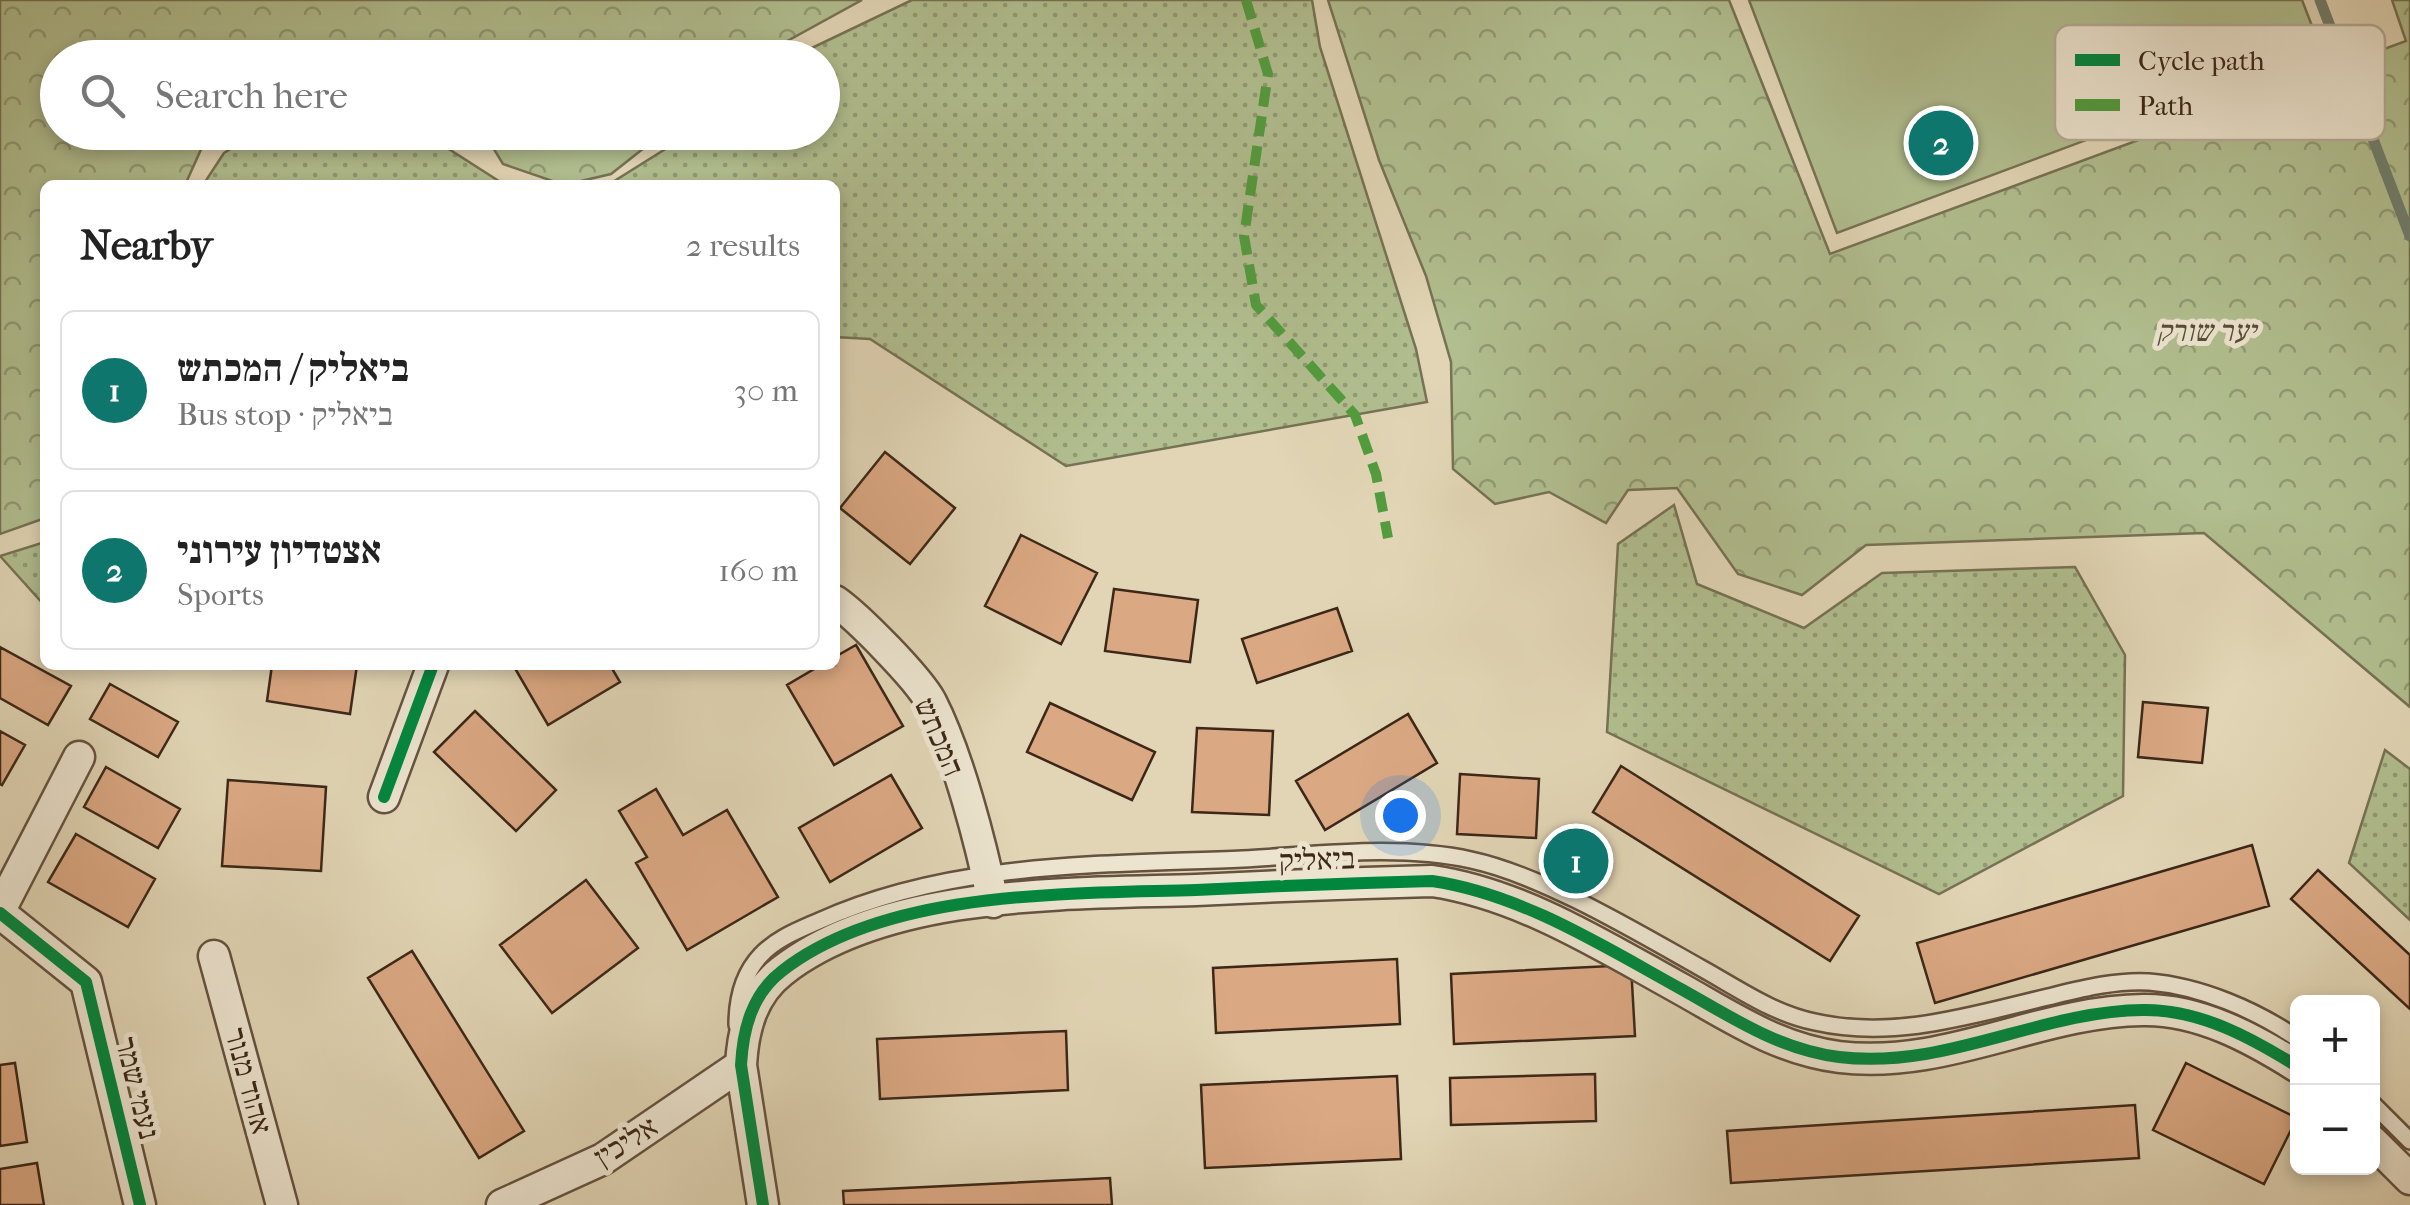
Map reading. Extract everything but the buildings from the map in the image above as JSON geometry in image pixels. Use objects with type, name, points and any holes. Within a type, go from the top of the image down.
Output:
[{"type":"street","name":"המכתש","points":[[840,604],[852,612],[930,700],[990,889]]},
{"type":"street","points":[[384,797],[432,670]]},
{"type":"street","points":[[0,912],[79,756]]},
{"type":"street","name":"ביאליק","points":[[764,1205],[742,1065],[747,1021],[760,994],[780,972],[810,952],[872,926],[937,910],[990,889],[1051,895],[1432,881],[1466,886],[1534,912],[1752,1030],[1820,1054],[1907,1060],[2102,1014],[2146,1010],[2224,1027],[2290,1063]]},
{"type":"street","name":"נעמי שמר","points":[[0,912],[86,982],[140,1205]]},
{"type":"street","name":"אהוד מנור","points":[[214,956],[282,1205]]},
{"type":"street","name":"אליכין","points":[[502,1205],[603,1159],[742,1065]]},
{"type":"street","points":[[2380,1149],[2410,1179]]},
{"type":"lane","name":"ביאליק","points":[[990,889],[1046,868],[1372,853],[1472,860],[1533,881],[1702,968],[1750,998],[1816,1023],[1903,1028],[2098,985],[2149,982],[2210,996],[2273,1022],[2290,1034]]},
{"type":"lane","points":[[2380,1111],[2410,1141]]},
{"type":"green space","points":[[0,0],[862,0],[789,40],[40,40],[40,150],[201,150],[187,180],[40,180],[40,520],[0,534]]},
{"type":"green space","points":[[912,0],[1312,0],[1320,47],[1416,349],[1427,402],[1066,466],[870,339],[840,337],[840,180],[616,180],[664,150],[840,150],[840,40],[828,40]]},
{"type":"green space","name":"יער שורק","points":[[1328,0],[1729,0],[1830,254],[2138,140],[2385,140],[2385,49],[2406,41],[2392,0],[2410,0],[2410,707],[2204,533],[1866,545],[1802,595],[1738,574],[1677,488],[1628,490],[1606,523],[1549,492],[1495,504],[1453,469],[1451,362],[1426,276],[1379,160]]},
{"type":"green space","points":[[1749,0],[2302,0],[2312,25],[2055,25],[2055,140],[2086,140],[1837,233]]},
{"type":"green space","points":[[450,150],[497,180],[206,180],[224,153]]},
{"type":"green space","points":[[494,150],[641,150],[611,174],[585,180],[549,180],[503,164]]},
{"type":"green space","points":[[1674,505],[1697,584],[1804,628],[1882,573],[2075,567],[2125,655],[2123,796],[1939,894],[1607,732],[1618,544]]},
{"type":"green space","points":[[40,544],[40,600],[0,556]]},
{"type":"green space","points":[[2385,750],[2410,769],[2410,920],[2349,863]]},
{"type":"waterway","points":[[2320,0],[2330,25]]},
{"type":"waterway","points":[[2373,140],[2410,236]]},
{"type":"marked path","points":[[1246,0],[1268,74],[1244,236],[1256,305],[1355,415],[1376,474],[1388,538]]},
{"type":"cycle path","points":[[384,797],[431,670]]},
{"type":"cycle path","points":[[763,1205],[741,1065],[751,1013],[763,990],[782,971],[825,944],[873,924],[981,901],[1093,893],[1432,881],[1497,897],[1529,910],[1591,939],[1757,1031],[1817,1053],[1879,1059],[1917,1055],[2067,1020],[2143,1010],[2205,1020],[2244,1036],[2290,1062]]},
{"type":"cycle path","points":[[0,913],[86,982],[140,1205]]},
{"type":"place","name":"אצטדיון עירוני","points":[[1941,143]]},
{"type":"place","name":"ביאליק / המכתש","points":[[1576,861]]}]
